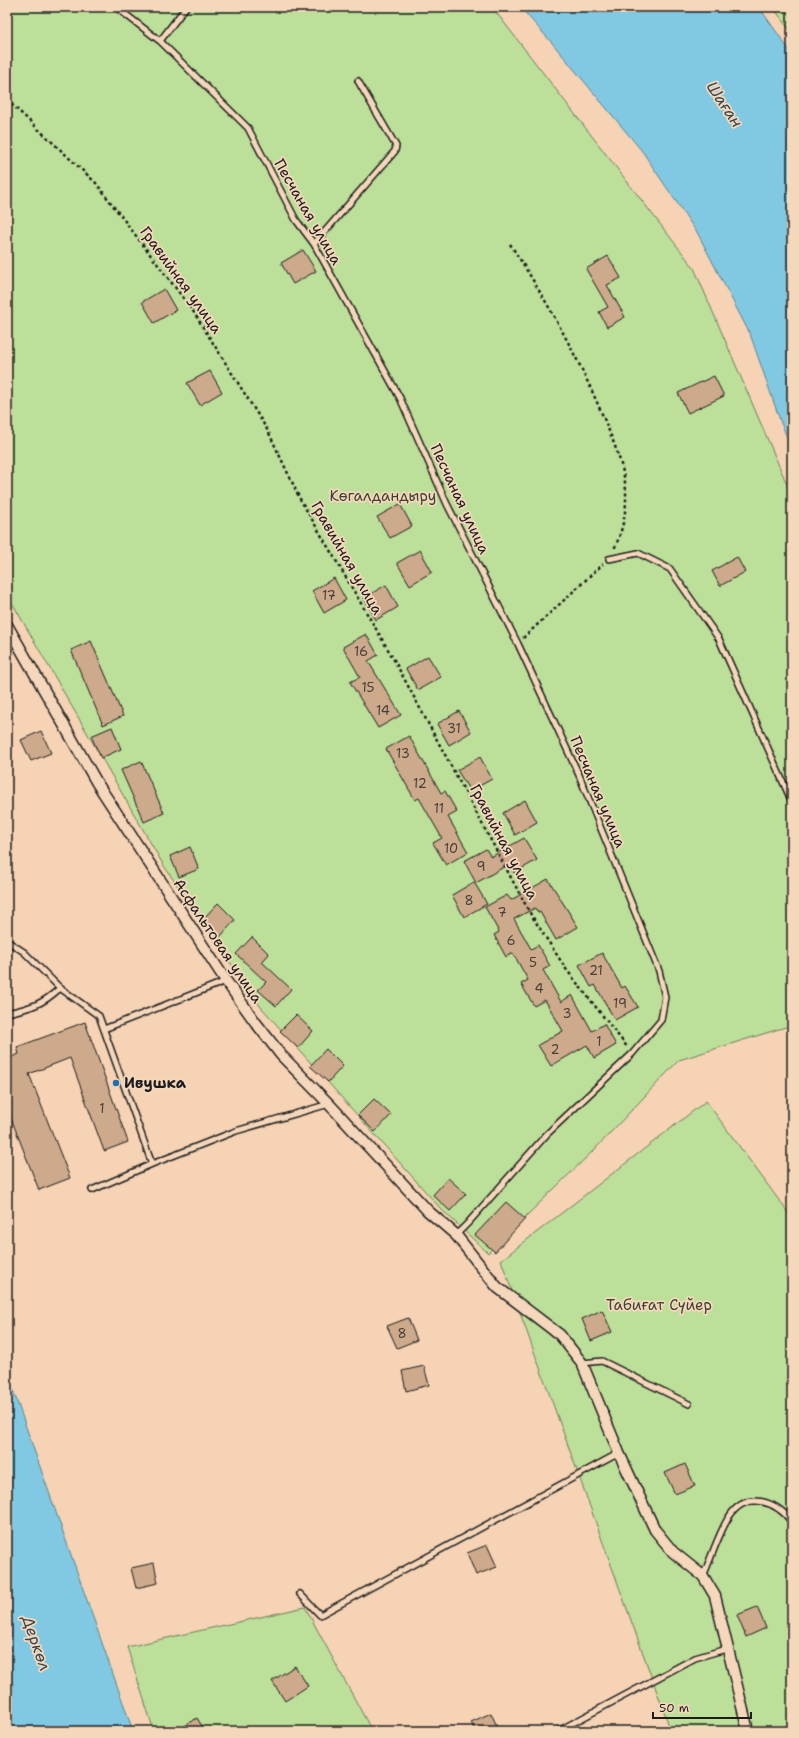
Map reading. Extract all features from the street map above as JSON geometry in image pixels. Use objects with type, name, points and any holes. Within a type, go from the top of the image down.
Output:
[{"type":"street","name":"Асфальтовая улица","points":[[7,625],[97,784],[226,981],[281,1055],[330,1104],[428,1211],[456,1235],[497,1286],[560,1335],[582,1363],[619,1453],[655,1530],[673,1552],[703,1576]]},
{"type":"street","points":[[703,1576],[714,1596],[726,1649],[748,1731]]},
{"type":"lane","name":"Песчаная улица","points":[[116,7],[160,41],[248,128],[296,220],[314,244],[400,398],[447,504],[518,644],[579,775],[659,971],[665,997],[661,1020],[632,1054],[547,1134],[456,1235]]},
{"type":"lane","points":[[160,41],[186,7]]},
{"type":"lane","points":[[314,244],[396,151],[396,146],[358,81]]},
{"type":"lane","points":[[609,559],[638,553],[670,569],[719,639],[792,802]]},
{"type":"lane","points":[[7,941],[24,952],[60,988],[99,1016],[152,1164]]},
{"type":"lane","points":[[104,1029],[226,981]]},
{"type":"lane","points":[[7,1013],[32,1008],[49,998],[60,988]]},
{"type":"lane","points":[[92,1190],[152,1164],[236,1131],[330,1104]]},
{"type":"lane","points":[[582,1363],[602,1361],[689,1404]]},
{"type":"lane","points":[[300,1594],[320,1615],[619,1453]]},
{"type":"lane","points":[[703,1576],[729,1517],[741,1504],[756,1501],[767,1501],[784,1512],[792,1522]]},
{"type":"lane","points":[[558,1731],[695,1658],[726,1649]]},
{"type":"path","name":"Гравийная улица","points":[[7,100],[96,183],[193,311],[268,431],[300,499],[393,658],[530,913],[566,969],[632,1054]]},
{"type":"path","points":[[510,244],[541,291],[590,384],[620,458],[626,499],[618,541],[609,559],[518,644]]},
{"type":"green space","name":"Көгалдандыру","points":[[7,7],[492,7],[694,268],[792,496],[792,1025],[679,1060],[595,1149],[488,1253],[441,1209],[260,1006],[164,866],[7,594]]},
{"type":"green space","points":[[773,7],[792,7],[792,33]]},
{"type":"green space","name":"Табиғат Сүйер","points":[[706,1101],[792,1218],[792,1731],[671,1731],[501,1260]]},
{"type":"green space","points":[[305,1607],[372,1731],[154,1731],[127,1647]]},
{"type":"water","name":"Шаған","points":[[520,7],[759,7],[792,54],[792,449],[781,423],[750,334],[698,234],[642,151],[553,44]]},
{"type":"water","name":"Деркөл","points":[[7,1373],[133,1731],[7,1731]]},
{"type":"building","points":[[303,250],[316,271],[293,284],[281,263]]},
{"type":"building","points":[[608,256],[621,278],[607,285],[625,317],[607,327],[599,312],[608,307],[586,269]]},
{"type":"building","points":[[164,289],[176,310],[154,323],[142,302]]},
{"type":"building","points":[[210,371],[222,392],[200,405],[187,383]]},
{"type":"building","points":[[714,376],[724,396],[688,413],[678,393]]},
{"type":"building","points":[[400,504],[412,526],[390,538],[377,517]]},
{"type":"building","points":[[420,550],[432,572],[410,585],[397,563]]},
{"type":"building","points":[[737,557],[745,572],[720,586],[712,571]]},
{"type":"building","points":[[334,578],[346,600],[324,613],[312,591]]},
{"type":"building","points":[[386,585],[398,607],[376,620],[364,598]]},
{"type":"building","points":[[366,634],[378,655],[368,661],[401,715],[378,728],[350,682],[360,677],[343,647]]},
{"type":"building","points":[[91,641],[123,716],[103,725],[71,650]]},
{"type":"building","points":[[428,656],[441,677],[418,690],[406,669]]},
{"type":"building","points":[[459,711],[471,732],[449,745],[437,724]]},
{"type":"building","points":[[112,727],[121,749],[101,758],[91,736]]},
{"type":"building","points":[[41,731],[51,753],[31,761],[21,740]]},
{"type":"building","points":[[409,736],[441,793],[445,791],[457,812],[448,817],[468,852],[446,865],[433,843],[442,838],[419,798],[415,800],[386,749]]},
{"type":"building","points":[[480,757],[492,779],[470,791],[457,770]]},
{"type":"building","points":[[141,761],[164,813],[144,822],[121,770]]},
{"type":"building","points":[[525,800],[537,822],[515,835],[503,813]]},
{"type":"building","points":[[524,838],[537,860],[514,873],[509,864],[476,883],[464,861],[486,849],[491,857]]},
{"type":"building","points":[[190,847],[199,869],[179,877],[170,856]]},
{"type":"building","points":[[548,879],[578,927],[556,940],[540,912],[538,913],[535,908],[514,919],[531,949],[538,945],[550,966],[543,970],[561,1002],[572,995],[592,1031],[604,1024],[616,1045],[594,1058],[587,1045],[551,1066],[538,1045],[563,1031],[545,1000],[534,1006],[521,984],[528,980],[513,953],[506,957],[494,935],[499,932],[485,907],[507,895],[511,900]]},
{"type":"building","points":[[474,882],[487,904],[464,917],[452,895]]},
{"type":"building","points":[[218,903],[235,920],[220,937],[202,920]]},
{"type":"building","points":[[252,937],[269,954],[262,962],[291,989],[276,1006],[258,990],[266,982],[236,954]]},
{"type":"building","points":[[602,953],[622,988],[625,986],[638,1007],[615,1020],[595,985],[591,987],[579,965]]},
{"type":"building","points":[[296,1015],[313,1031],[298,1048],[280,1031]]},
{"type":"building","points":[[85,1022],[128,1142],[104,1151],[70,1058],[29,1074],[70,1178],[39,1190],[7,1108],[7,1059],[19,1054],[17,1047]]},
{"type":"building","points":[[326,1049],[343,1066],[328,1082],[310,1066]]},
{"type":"building","points":[[374,1099],[391,1115],[375,1132],[358,1115]]},
{"type":"building","points":[[448,1178],[466,1194],[450,1211],[433,1195]]},
{"type":"building","points":[[506,1202],[525,1219],[495,1252],[475,1235]]},
{"type":"building","points":[[602,1310],[612,1332],[591,1341],[582,1319]]},
{"type":"building","points":[[408,1318],[417,1340],[397,1348],[387,1326]]},
{"type":"building","points":[[424,1366],[429,1385],[406,1391],[402,1371]]},
{"type":"building","points":[[685,1464],[695,1486],[675,1494],[665,1473]]},
{"type":"building","points":[[487,1545],[497,1567],[476,1575],[467,1553]]},
{"type":"building","points":[[154,1563],[158,1583],[136,1588],[131,1568]]},
{"type":"building","points":[[757,1607],[766,1628],[746,1637],[737,1615]]},
{"type":"building","points":[[295,1666],[308,1686],[285,1701],[272,1681]]},
{"type":"building","points":[[491,1713],[499,1731],[475,1731],[471,1722]]},
{"type":"building","points":[[197,1718],[205,1731],[177,1731]]},
{"type":"place","name":"Ивушка","points":[[116,1083]]}]
